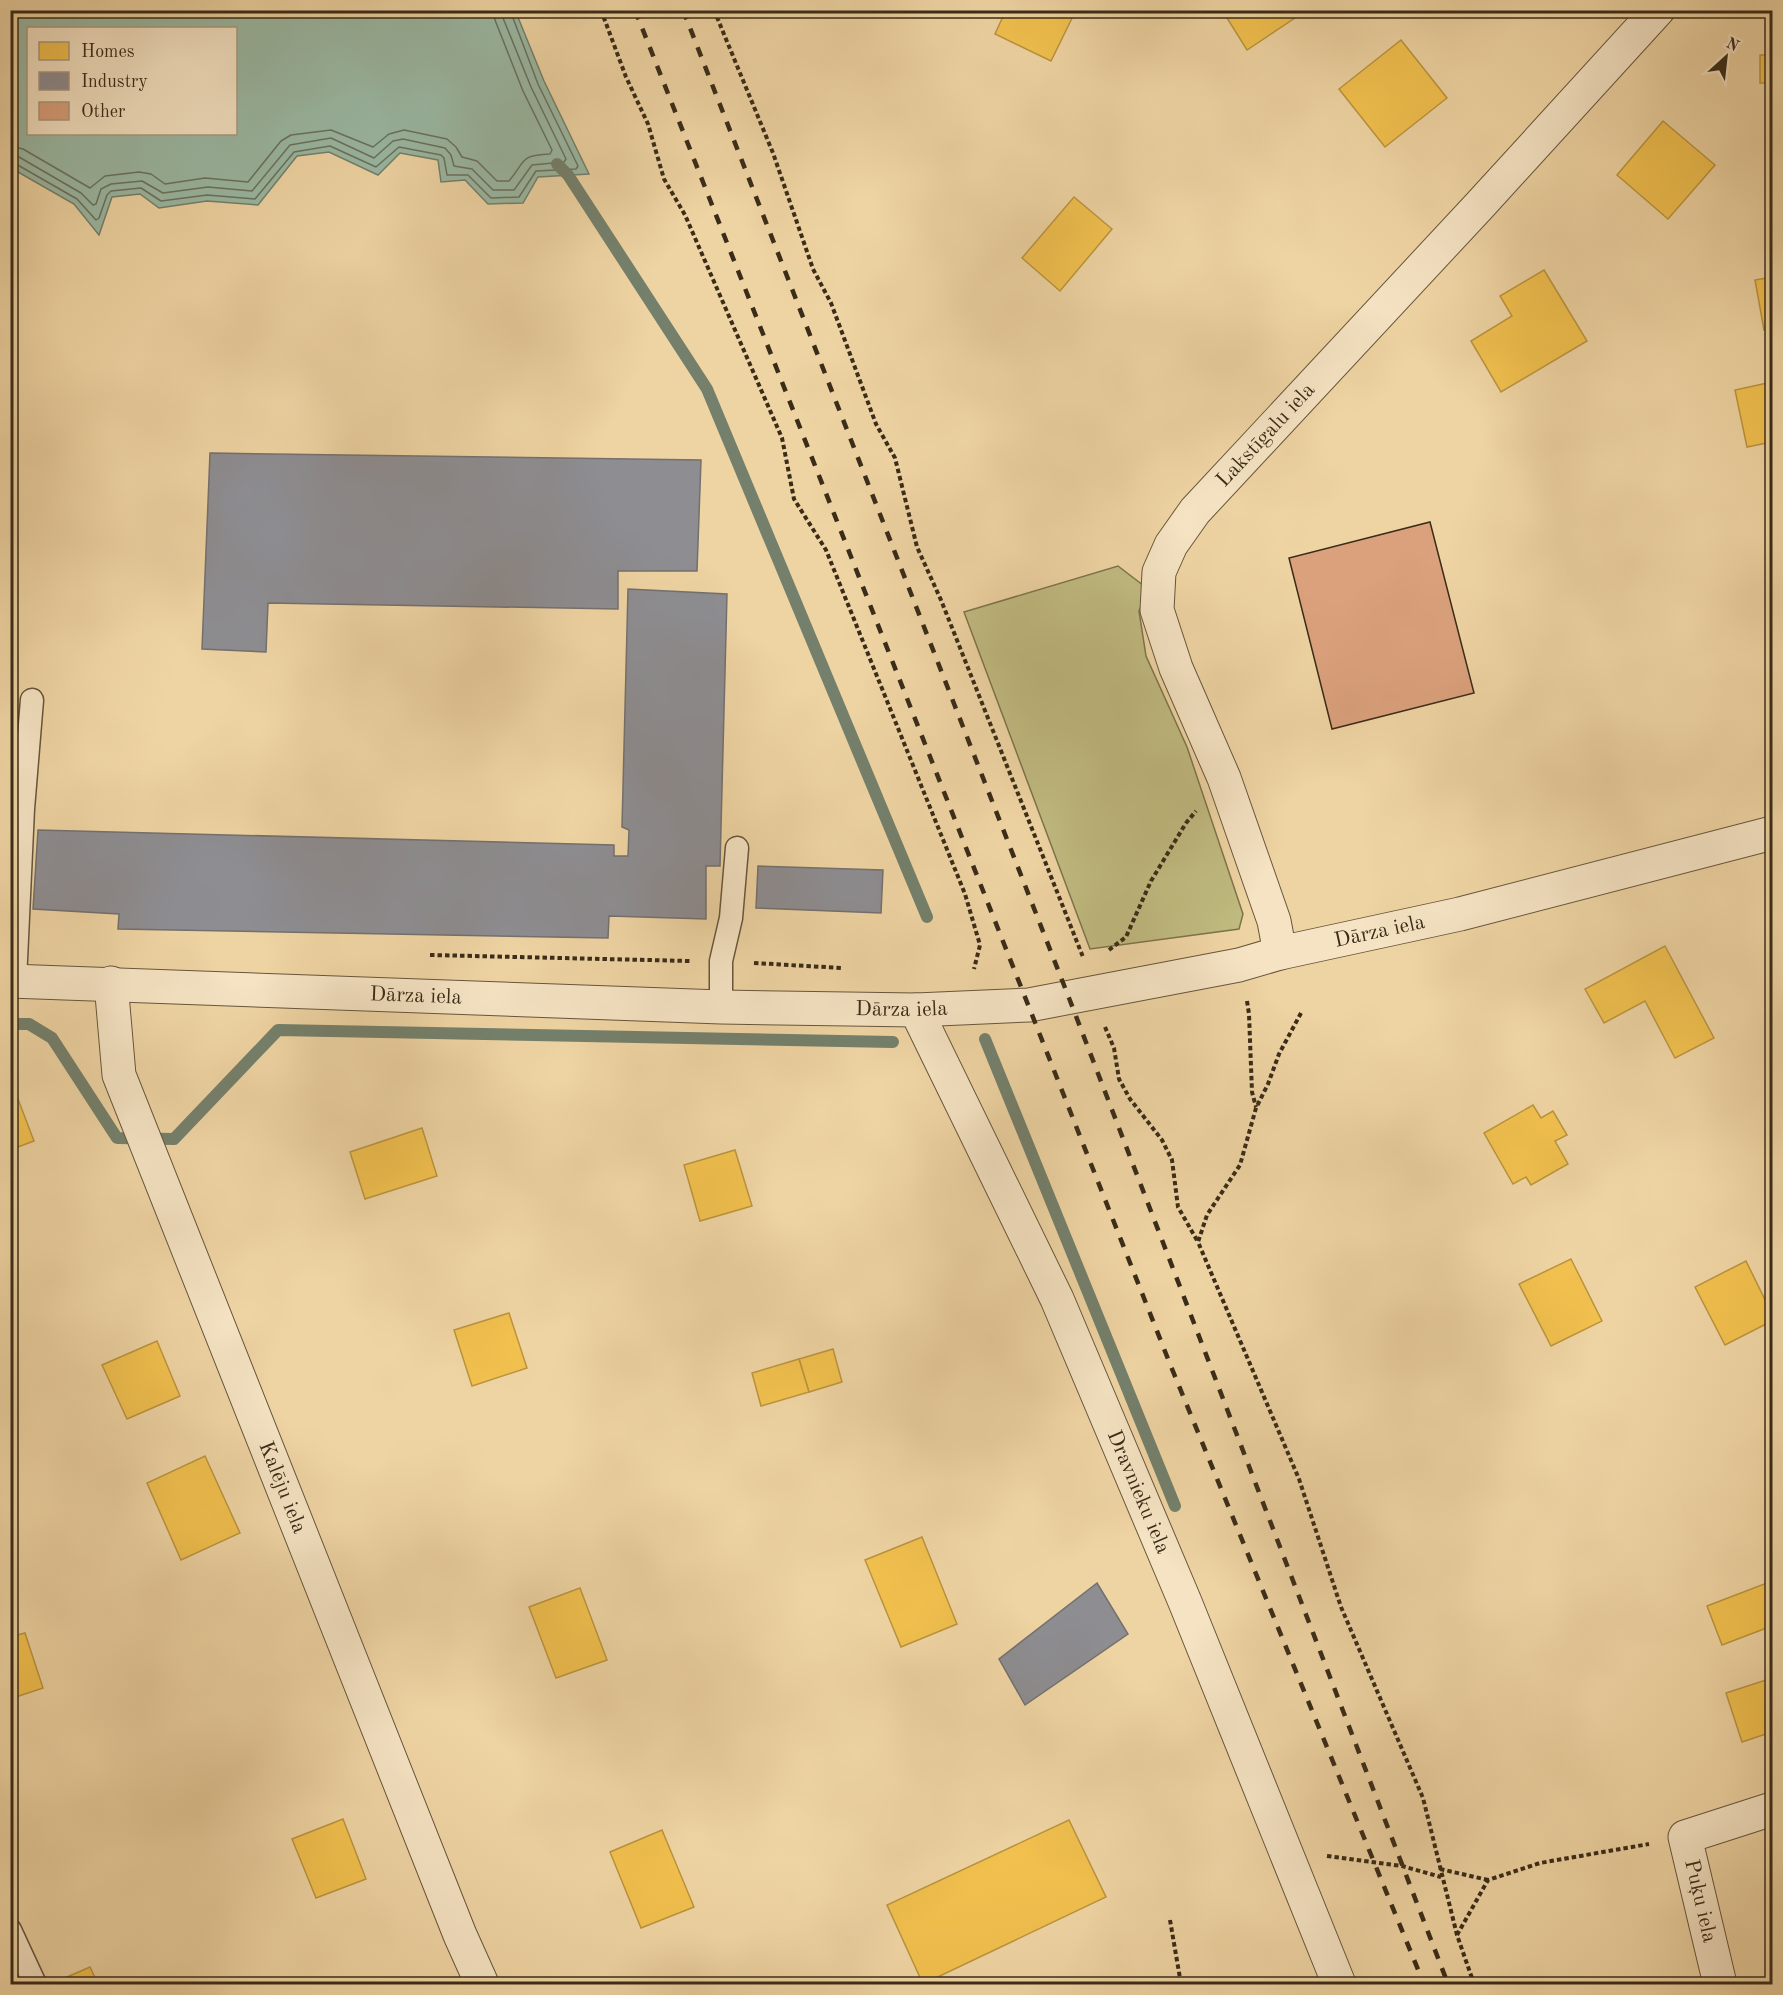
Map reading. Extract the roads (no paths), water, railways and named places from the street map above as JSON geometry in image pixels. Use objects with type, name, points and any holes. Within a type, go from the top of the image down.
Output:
[{"type":"street","name":"Lakstīgalu iela","points":[[1280,953],[1274,921],[1224,778],[1176,668],[1157,610],[1159,572],[1171,545],[1195,511],[1658,10]]},
{"type":"street","name":"Dārza iela","points":[[13,981],[720,1006],[916,1010],[1029,1005],[1090,980],[1239,964],[1460,914],[1773,833]]},
{"type":"street","name":"Kalēju iela","points":[[111,983],[119,1075],[455,1924],[482,1984]]},
{"type":"street","name":"Dravnieku iela","points":[[916,1010],[1057,1299],[1185,1602],[1340,1984]]},
{"type":"street","name":"Puķu iela","points":[[1720,1984],[1685,1837],[1773,1809]]},
{"type":"lane","points":[[13,981],[32,700]]},
{"type":"lane","points":[[720,1006],[721,961],[731,918],[737,848]]},
{"type":"lane","points":[[10,1930],[35,1984]]},
{"type":"water","points":[[515,10],[544,81],[589,174],[538,177],[523,203],[488,204],[465,180],[441,182],[438,160],[400,153],[378,175],[329,152],[297,156],[258,205],[207,201],[159,208],[140,194],[112,197],[99,235],[74,204],[11,168],[11,11]]},
{"type":"waterway","points":[[557,164],[568,175],[707,389],[927,917]]},
{"type":"waterway","points":[[10,1024],[29,1024],[52,1038],[117,1138],[174,1139],[278,1030],[893,1042]]},
{"type":"waterway","points":[[985,1039],[1175,1506]]},
{"type":"railway","points":[[635,10],[1170,1364],[1424,1984]]},
{"type":"railway","points":[[683,10],[1069,998],[1448,1984]]}]
